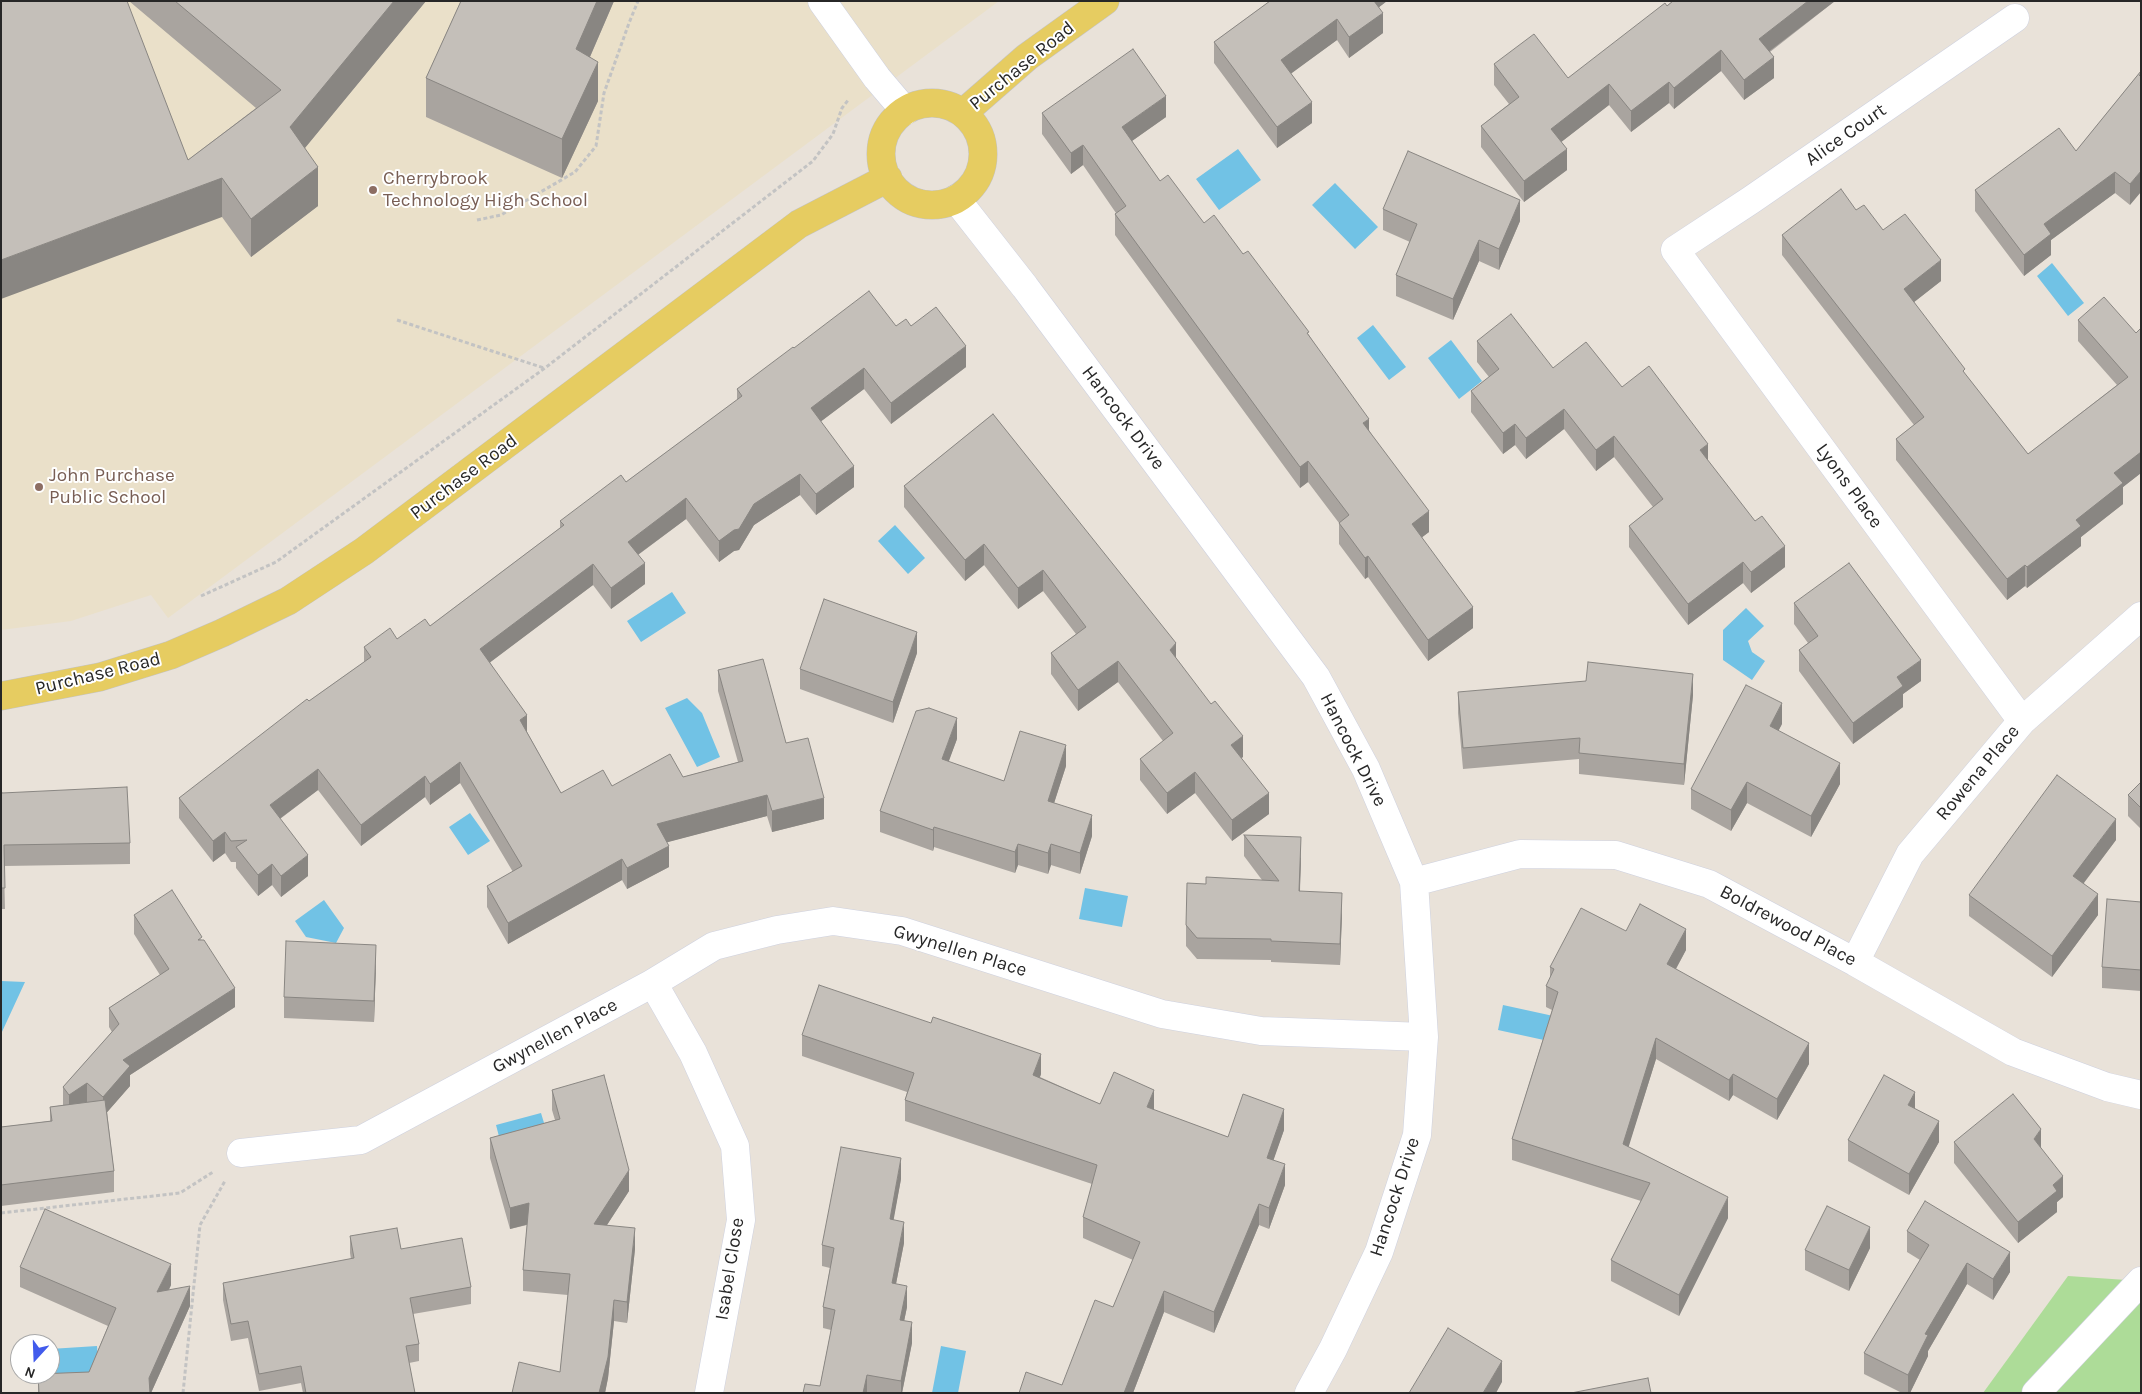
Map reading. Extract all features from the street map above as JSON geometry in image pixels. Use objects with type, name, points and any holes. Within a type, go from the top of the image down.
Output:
[{"type":"main road","name":"Purchase Road","points":[[963,113],[1027,57],[1105,1]]},
{"type":"main road","points":[[931,103],[948,105],[963,113],[974,125],[981,141],[982,158],[979,174],[969,188],[956,199],[940,204],[923,204],[908,198],[894,188],[888,178],[881,158],[882,141],[889,126],[904,111],[915,105],[931,103]]},
{"type":"main road","name":"Purchase Road","points":[[1,696],[100,677],[171,655],[222,633],[288,600],[364,551],[799,224],[888,178]]},
{"type":"street","points":[[822,1],[877,78],[904,111]]},
{"type":"street","name":"Alice Court","points":[[1675,250],[1751,200],[2015,18]]},
{"type":"street","name":"Hancock Drive","points":[[956,199],[1025,287],[1316,676],[1366,769],[1414,882],[1424,1037],[1417,1135],[1379,1252],[1333,1349],[1308,1393]]},
{"type":"street","name":"Lyons Place","points":[[1675,250],[2022,721]]},
{"type":"street","name":"Rowena Place","points":[[1855,962],[1910,854],[2022,721],[2141,616]]},
{"type":"street","name":"Boldrewood Place","points":[[1414,882],[1520,854],[1616,855],[1709,884],[1855,962],[2013,1052],[2107,1087],[2141,1095]]},
{"type":"street","name":"Gwynellen Place","points":[[241,1154],[361,1140],[653,983],[714,946],[777,930],[833,921],[902,932],[1162,1014],[1261,1031],[1424,1037]]},
{"type":"street","name":"Isabel Close","points":[[653,983],[693,1053],[735,1146],[741,1220],[709,1393]]},
{"type":"street","points":[[2036,1393],[2141,1281]]},
{"type":"path","points":[[476,220],[501,215],[575,172],[596,146],[604,93],[638,1]]},
{"type":"path","points":[[201,596],[276,562],[545,368],[813,160],[833,134],[842,108],[849,99]]},
{"type":"path","points":[[397,320],[545,368]]},
{"type":"path","points":[[1,1213],[180,1193],[241,1154]]},
{"type":"path","points":[[183,1393],[200,1226],[241,1154]]},
{"type":"shaded area","name":"Cherrybrook Technology High School","points":[[1,1],[999,1],[168,618],[151,595],[71,621],[1,630]]},
{"type":"green space","points":[[2068,1276],[2141,1281],[2141,1393],[1983,1393]]},
{"type":"water","points":[[1238,149],[1261,180],[1219,210],[1196,179]]},
{"type":"water","points":[[1335,183],[1378,227],[1355,249],[1312,205]]},
{"type":"water","points":[[2052,263],[2084,303],[2068,316],[2037,276]]},
{"type":"water","points":[[1373,325],[1406,367],[1389,380],[1357,338]]},
{"type":"water","points":[[1451,340],[1482,381],[1459,399],[1428,358]]},
{"type":"water","points":[[895,525],[925,558],[908,574],[878,541]]},
{"type":"water","points":[[672,592],[686,613],[641,642],[627,621]]},
{"type":"water","points":[[1746,608],[1764,626],[1748,641],[1752,652],[1765,661],[1752,680],[1723,660],[1723,630]]},
{"type":"water","points":[[687,698],[702,713],[720,757],[697,767],[665,708]]},
{"type":"water","points":[[470,813],[490,841],[468,855],[449,827]]},
{"type":"water","points":[[1085,888],[1128,896],[1122,927],[1079,919]]},
{"type":"water","points":[[324,900],[344,928],[336,943],[306,937],[295,921]]},
{"type":"water","points":[[1,981],[25,982],[1,1034]]},
{"type":"water","points":[[1503,1005],[1558,1017],[1553,1042],[1498,1030]]},
{"type":"water","points":[[541,1113],[548,1136],[502,1148],[496,1125]]},
{"type":"water","points":[[97,1346],[99,1373],[60,1377],[60,1348]]},
{"type":"water","points":[[941,1346],[966,1351],[958,1393],[932,1393]]},
{"type":"building","points":[[127,1],[188,160],[281,90],[175,1],[394,1],[290,127],[318,167],[251,219],[222,178],[1,260],[1,2]]},
{"type":"building","points":[[461,1],[597,1],[576,49],[598,62],[562,139],[426,78]]},
{"type":"building","points":[[1270,1],[1374,1],[1383,13],[1349,37],[1337,19],[1281,60],[1312,102],[1277,127],[1214,42]]},
{"type":"building","points":[[1673,1],[1808,1],[1759,39],[1774,57],[1744,80],[1721,50],[1674,88],[1669,82],[1631,111],[1609,84],[1551,129],[1567,149],[1524,181],[1481,126],[1519,97],[1494,64],[1534,34],[1568,78],[1665,3],[1667,6]]},
{"type":"building","points":[[1133,49],[1166,96],[1122,127],[1160,181],[1168,175],[1204,223],[1214,215],[1243,254],[1248,251],[1309,332],[1307,333],[1369,419],[1363,423],[1429,511],[1412,524],[1473,607],[1428,640],[1368,556],[1365,558],[1339,523],[1349,515],[1308,461],[1300,467],[1115,214],[1126,206],[1083,145],[1071,153],[1042,113]]},
{"type":"building","points":[[2141,71],[2141,75],[2139,75],[2141,77],[2141,171],[2130,184],[2115,172],[2044,224],[2051,234],[2024,255],[1975,190],[2059,128],[2076,151]]},
{"type":"building","points":[[1408,151],[1520,200],[1499,249],[1479,240],[1453,299],[1396,275],[1417,224],[1383,209]]},
{"type":"building","points":[[1841,189],[1856,210],[1864,205],[1883,230],[1905,214],[1941,260],[1904,289],[1965,369],[1963,371],[2028,454],[2128,377],[2078,320],[2104,297],[2136,333],[2141,328],[2141,452],[2114,473],[2123,483],[2076,520],[2081,526],[2027,567],[2025,565],[2007,579],[1896,439],[1924,417],[1782,235]]},
{"type":"building","points":[[869,291],[896,326],[906,319],[911,326],[936,307],[966,346],[891,403],[864,368],[811,408],[854,466],[816,494],[800,474],[754,504],[739,529],[734,530],[719,541],[686,498],[628,542],[645,563],[611,588],[593,564],[480,649],[527,715],[520,720],[561,793],[603,770],[612,786],[670,754],[683,777],[743,761],[718,670],[763,659],[786,743],[808,738],[824,798],[772,811],[767,795],[657,824],[669,846],[627,868],[622,859],[508,923],[487,886],[522,866],[460,762],[430,784],[425,776],[361,825],[318,769],[270,805],[308,855],[281,876],[272,864],[258,875],[236,847],[247,840],[231,841],[225,832],[213,841],[179,798],[307,699],[309,701],[371,657],[364,647],[390,628],[397,639],[425,619],[430,626],[564,525],[560,521],[621,475],[626,482],[742,396],[737,389]]},
{"type":"building","points":[[1511,314],[1553,368],[1586,342],[1622,387],[1649,366],[1708,444],[1700,450],[1755,521],[1762,516],[1785,546],[1751,572],[1743,562],[1688,604],[1629,526],[1663,499],[1614,436],[1596,450],[1564,409],[1526,438],[1515,424],[1503,433],[1471,391],[1499,369],[1477,341]]},
{"type":"building","points":[[993,414],[1176,643],[1170,650],[1211,704],[1215,701],[1243,736],[1231,745],[1269,793],[1232,820],[1195,772],[1167,793],[1140,759],[1173,733],[1118,661],[1078,690],[1051,653],[1086,627],[1043,570],[1018,588],[984,544],[965,560],[904,486]]},
{"type":"building","points":[[1849,563],[1921,660],[1897,677],[1903,686],[1853,723],[1799,650],[1818,636],[1794,603]]},
{"type":"building","points":[[824,599],[917,632],[893,702],[800,669]]},
{"type":"building","points":[[1588,662],[1693,674],[1684,764],[1579,753],[1580,738],[1463,748],[1458,692],[1586,681]]},
{"type":"building","points":[[1746,685],[1782,703],[1770,726],[1840,763],[1811,816],[1747,782],[1731,810],[1691,789]]},
{"type":"building","points":[[929,708],[957,718],[942,759],[1004,781],[1020,731],[1066,745],[1048,801],[1092,815],[1080,853],[1051,844],[1048,853],[1018,844],[1015,852],[934,827],[933,830],[880,811],[916,711]]},
{"type":"building","points":[[2057,775],[2116,819],[2073,876],[2098,894],[2052,956],[1969,895]]},
{"type":"building","points":[[2141,782],[2141,808],[2128,795]]},
{"type":"building","points":[[127,787],[130,843],[4,845],[5,888],[1,888],[1,790],[2,793]]},
{"type":"building","points":[[1244,835],[1301,837],[1299,891],[1342,893],[1340,944],[1271,941],[1271,939],[1197,938],[1186,925],[1187,883],[1206,884],[1206,877],[1279,881]]},
{"type":"building","points":[[172,890],[202,937],[198,940],[204,940],[235,988],[123,1060],[130,1066],[103,1097],[87,1083],[69,1095],[63,1087],[119,1024],[109,1008],[169,969],[134,915]]},
{"type":"building","points":[[2107,899],[2141,902],[2141,970],[2102,967]]},
{"type":"building","points":[[1640,904],[1686,929],[1667,964],[1809,1043],[1777,1099],[1733,1074],[1729,1080],[1656,1038],[1623,1144],[1728,1197],[1679,1295],[1611,1260],[1650,1183],[1512,1139],[1558,992],[1546,986],[1554,969],[1550,967],[1581,908],[1626,931]]},
{"type":"building","points":[[286,941],[376,945],[374,1001],[284,997]]},
{"type":"building","points":[[819,985],[931,1023],[933,1017],[1041,1054],[1033,1075],[1100,1104],[1114,1072],[1154,1090],[1147,1107],[1228,1137],[1243,1094],[1284,1109],[1267,1158],[1285,1164],[1269,1208],[1259,1204],[1214,1312],[1164,1291],[1124,1393],[1019,1393],[1026,1372],[1062,1385],[1095,1300],[1113,1307],[1140,1242],[1083,1217],[1097,1165],[905,1100],[914,1073],[802,1035]]},
{"type":"building","points":[[604,1075],[629,1170],[594,1224],[635,1228],[627,1302],[614,1300],[608,1357],[599,1393],[512,1393],[519,1362],[560,1372],[570,1274],[523,1270],[529,1203],[510,1208],[490,1138],[560,1119],[552,1090]]},
{"type":"building","points":[[1884,1075],[1915,1092],[1908,1105],[1939,1121],[1909,1174],[1848,1140]]},
{"type":"building","points":[[2013,1094],[2041,1129],[2034,1139],[2063,1176],[2053,1185],[2057,1191],[2018,1222],[1954,1142]]},
{"type":"building","points":[[105,1100],[114,1171],[1,1185],[1,1127],[52,1121],[50,1107]]},
{"type":"building","points":[[841,1147],[901,1158],[890,1219],[904,1222],[892,1283],[907,1286],[900,1320],[912,1322],[901,1381],[867,1375],[863,1393],[803,1393],[805,1384],[820,1386],[835,1310],[823,1307],[834,1248],[822,1245]]},
{"type":"building","points":[[1925,1201],[2010,1252],[1993,1279],[1967,1263],[1925,1334],[1928,1335],[1908,1375],[1864,1353],[1929,1245],[1907,1231]]},
{"type":"building","points":[[1827,1206],[1870,1227],[1849,1270],[1805,1250]]},
{"type":"building","points":[[45,1209],[171,1264],[157,1292],[190,1286],[149,1378],[150,1393],[39,1393],[39,1384],[60,1384],[60,1373],[89,1372],[116,1308],[20,1267]]},
{"type":"building","points":[[397,1228],[401,1249],[462,1238],[471,1287],[410,1298],[419,1344],[406,1346],[415,1393],[306,1393],[301,1366],[259,1374],[248,1321],[231,1324],[223,1283],[354,1258],[350,1236]]},
{"type":"building","points":[[1448,1328],[1502,1361],[1483,1393],[1409,1393]]},
{"type":"building","points":[[1648,1378],[1651,1393],[1571,1393]]},
{"type":"place","name":"Cherrybrook Technology High School","points":[[373,190]]},
{"type":"place","name":"John Purchase Public School","points":[[39,487]]}]
